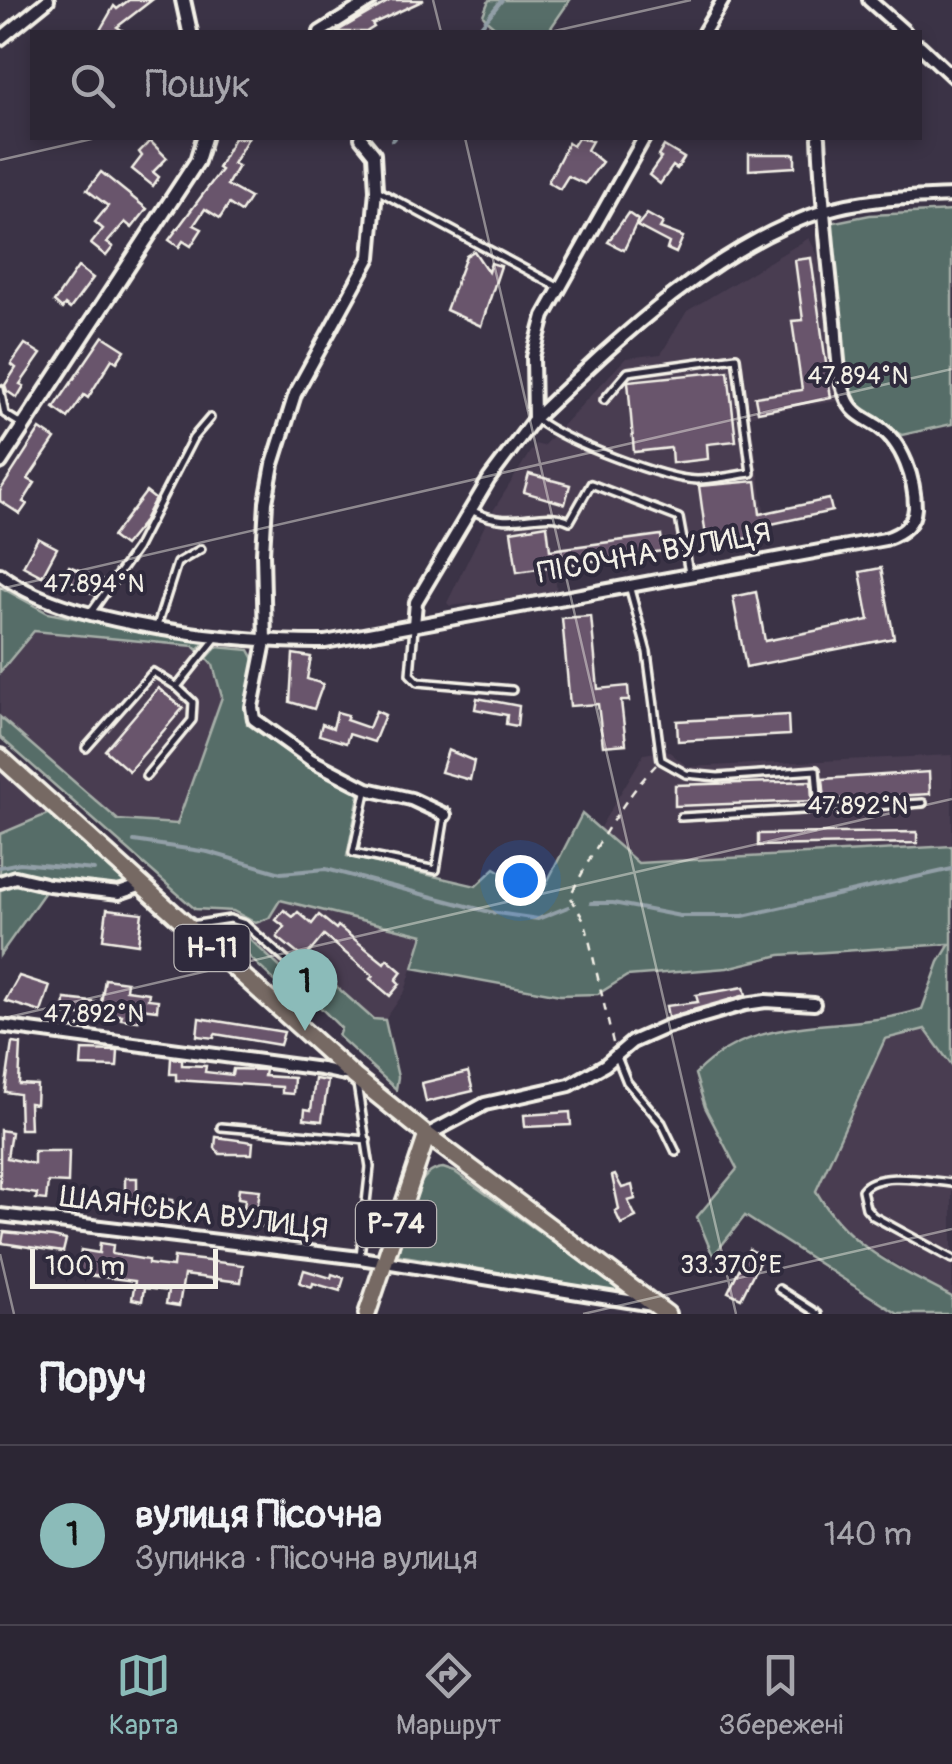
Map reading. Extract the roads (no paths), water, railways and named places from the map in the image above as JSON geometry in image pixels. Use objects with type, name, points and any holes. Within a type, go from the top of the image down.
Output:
[{"type":"main road","name":"Н-11","points":[[0,757],[355,1076],[661,1310]]},
{"type":"main road","name":"Р-74","points":[[367,1314],[428,1135]]},
{"type":"street","points":[[0,38],[48,0]]},
{"type":"street","points":[[183,0],[190,30]]},
{"type":"street","points":[[323,30],[371,0]]},
{"type":"street","points":[[705,30],[723,0]]},
{"type":"street","points":[[869,0],[902,30]]},
{"type":"street","points":[[922,48],[952,76]]},
{"type":"street","points":[[0,462],[197,161],[203,140]]},
{"type":"street","points":[[363,140],[374,154],[376,190],[370,257],[295,394],[273,464],[263,552],[265,642],[252,707],[254,718],[311,760],[366,789],[412,799],[445,815]]},
{"type":"street","points":[[534,419],[532,356],[544,316],[643,140]]},
{"type":"street","name":"ПІСОЧНА ВУЛИЦЯ","points":[[0,574],[54,603],[90,614],[265,642],[325,642],[901,533],[915,509],[910,474],[898,445],[877,425],[860,417],[845,396],[823,212],[819,140]]},
{"type":"street","points":[[414,625],[416,602],[489,478],[534,419],[626,331],[724,260],[774,232],[823,212],[870,200],[952,196]]},
{"type":"street","points":[[0,882],[15,877],[50,886],[119,893],[142,885]]},
{"type":"street","points":[[428,1135],[484,1104],[570,1085],[666,1027],[745,1004],[814,1004]]},
{"type":"street","points":[[0,1026],[321,1068],[355,1076]]},
{"type":"street","name":"ШАЯНСЬКА ВУЛИЦЯ","points":[[0,1215],[360,1258],[661,1310]]},
{"type":"lane","points":[[376,190],[558,287]]},
{"type":"lane","points":[[534,419],[554,433],[672,476],[697,480],[751,473],[736,357],[628,372],[604,400]]},
{"type":"lane","points":[[0,390],[5,414],[23,426]]},
{"type":"lane","points":[[90,614],[136,549],[193,438],[210,418]]},
{"type":"lane","points":[[470,510],[508,523],[558,516],[570,521],[590,484],[680,518],[689,575]]},
{"type":"lane","points":[[157,626],[177,563],[201,549]]},
{"type":"lane","points":[[629,586],[647,652],[661,760],[686,774],[718,777],[816,770],[819,808]]},
{"type":"lane","points":[[414,625],[410,674],[418,682],[512,690]]},
{"type":"lane","points":[[178,687],[218,636]]},
{"type":"lane","points":[[86,748],[153,672],[193,702],[192,720],[146,776]]},
{"type":"lane","points":[[366,789],[354,853],[436,870],[445,815]]},
{"type":"lane","points":[[681,816],[923,802]]},
{"type":"lane","points":[[188,926],[217,920],[238,921],[300,973]]},
{"type":"lane","points":[[616,1054],[627,1082],[662,1124],[676,1152]]},
{"type":"lane","points":[[355,1076],[368,1140],[369,1197],[360,1258]]},
{"type":"lane","points":[[221,1127],[368,1140]]},
{"type":"lane","points":[[952,1182],[880,1179],[867,1182],[862,1190],[872,1216],[952,1259]]},
{"type":"lane","points":[[779,1289],[818,1314]]},
{"type":"waterway","points":[[478,30],[502,0]]},
{"type":"waterway","points":[[134,841],[208,852],[281,873],[326,869],[490,912],[538,919],[568,907]]},
{"type":"waterway","points":[[0,867],[20,863],[94,870]]},
{"type":"waterway","points":[[591,903],[613,903],[680,916],[743,916],[952,869]]},
{"type":"place","name":"вулиця Пісочна","points":[[305,1031]]}]
